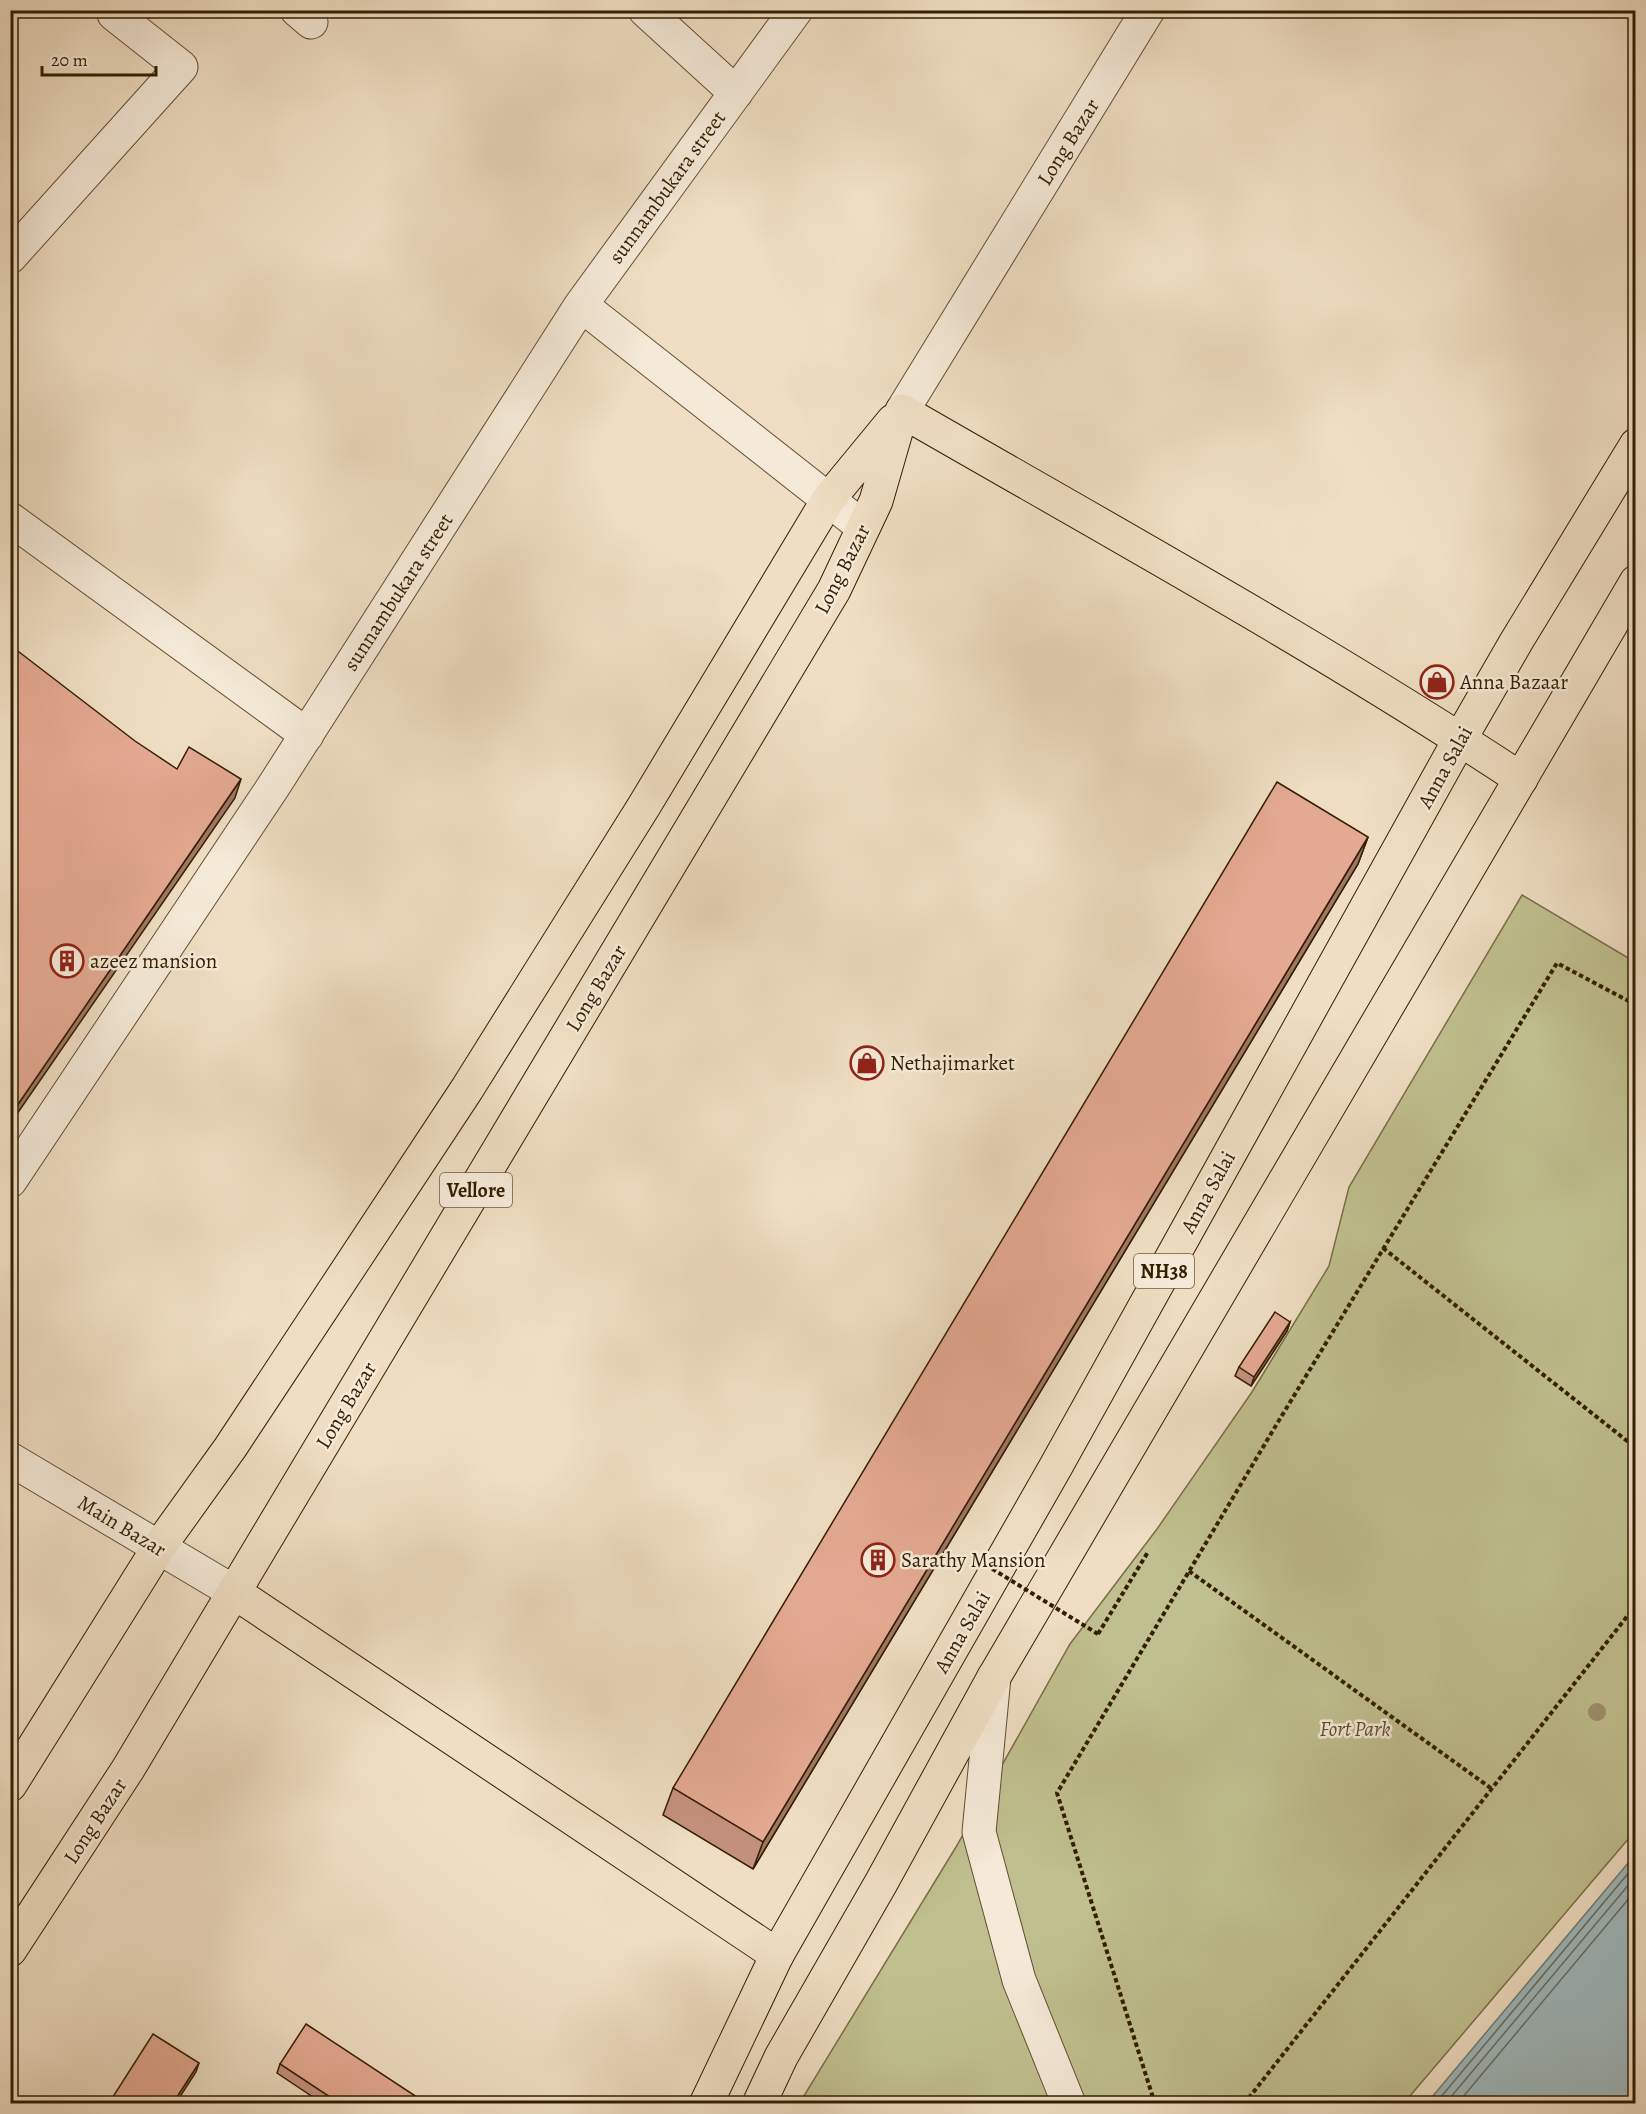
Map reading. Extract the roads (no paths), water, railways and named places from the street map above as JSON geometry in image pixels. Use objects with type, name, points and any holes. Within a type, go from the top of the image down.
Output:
[{"type":"main road","points":[[10,1785],[159,1547],[230,1448],[467,1089],[644,806],[828,500],[902,411],[1318,652],[1521,779]]},
{"type":"main road","name":"Long Bazar","points":[[10,1950],[128,1769],[828,601],[876,501],[902,411]]},
{"type":"main road","name":"Anna Salai","points":[[706,2103],[777,1955],[1061,1458],[1460,739],[1635,445]]},
{"type":"main road","name":"NH38","points":[[759,2103],[781,2057],[882,1882],[994,1677],[1635,582]]},
{"type":"main road","points":[[234,1592],[777,1955]]},
{"type":"street","points":[[10,257],[181,67],[114,14],[116,10]]},
{"type":"street","points":[[645,10],[736,93]]},
{"type":"street","name":"sunnambukara street","points":[[10,1180],[307,735],[580,305],[796,10]]},
{"type":"street","name":"Long Bazar","points":[[902,411],[1148,10]]},
{"type":"street","points":[[580,305],[863,527]]},
{"type":"street","points":[[10,519],[307,735]]},
{"type":"street","points":[[161,891],[192,909]]},
{"type":"street","name":"Main Bazar","points":[[10,1459],[234,1592]]},
{"type":"street","points":[[994,1677],[979,1832],[1019,1980],[1069,2103]]},
{"type":"water","points":[[1634,1856],[1635,2103],[1427,2103]]},
{"type":"place","name":"Anna Bazaar","points":[[1437,682]]},
{"type":"place","name":"azeez mansion","points":[[67,961]]},
{"type":"place","name":"Nethajimarket","points":[[867,1063]]},
{"type":"place","name":"Sarathy Mansion","points":[[878,1560]]},
{"type":"park label","name":"Fort Park","points":[[1355,1729]]}]
